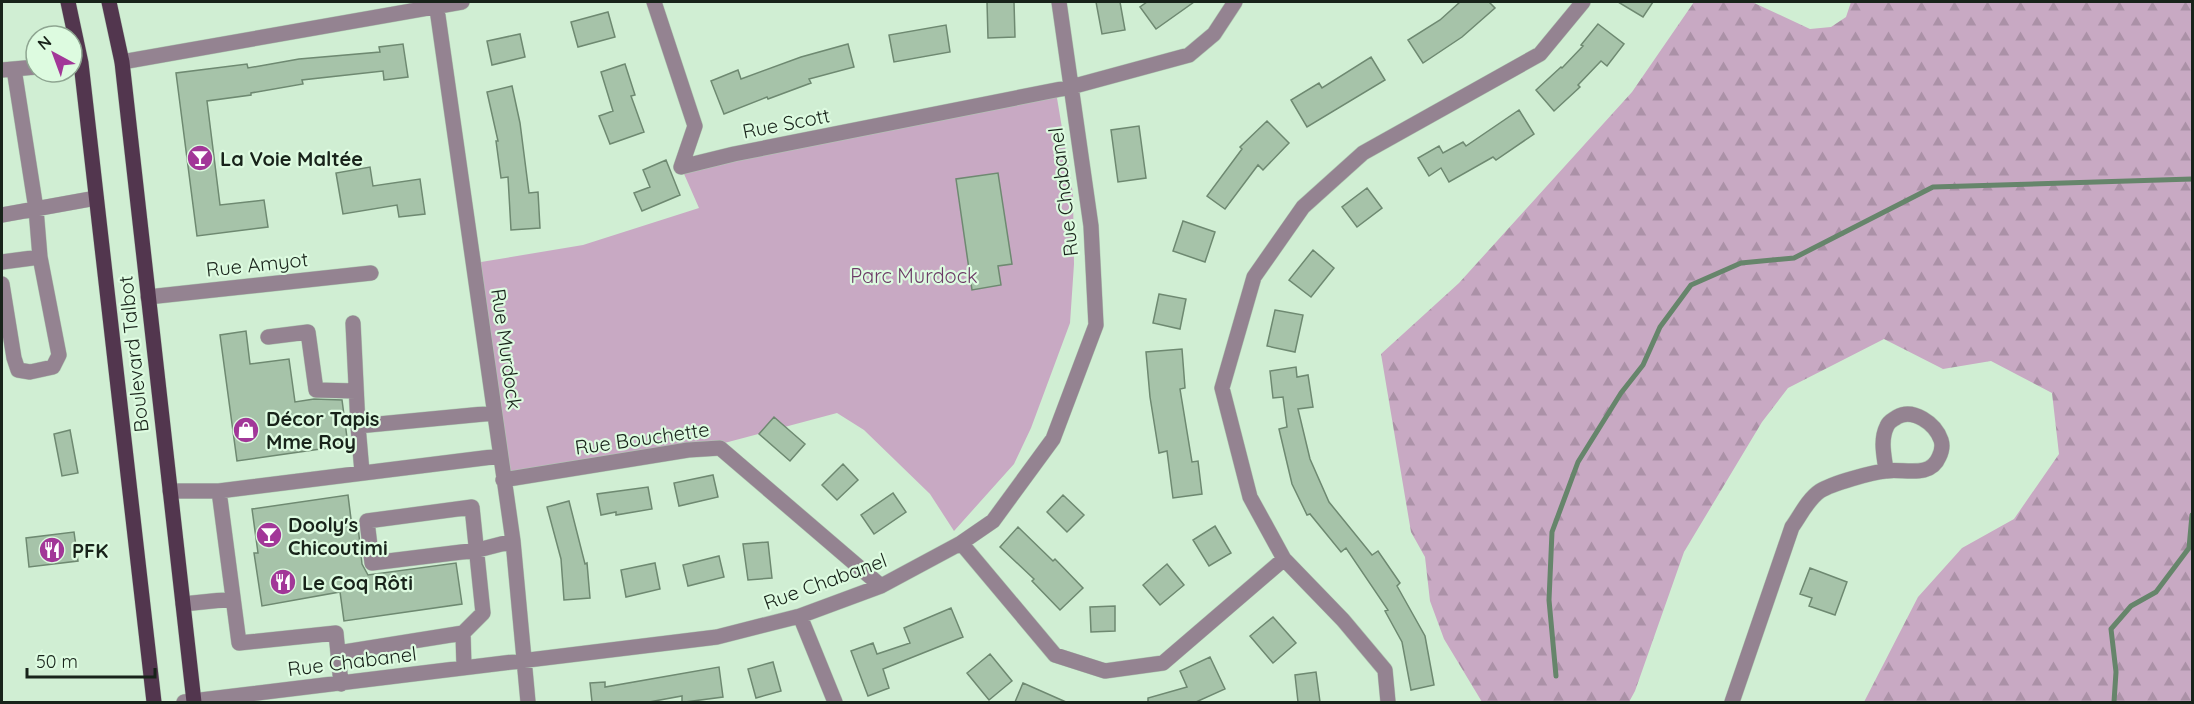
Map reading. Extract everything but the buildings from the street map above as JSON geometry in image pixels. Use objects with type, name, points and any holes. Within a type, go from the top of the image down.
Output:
[{"type":"main road","name":"Boulevard Talbot","points":[[68,2],[71,24]]},
{"type":"main road","name":"Boulevard Talbot","points":[[109,2],[123,62],[183,604],[191,702]]},
{"type":"main road","name":"Boulevard Talbot","points":[[79,84],[96,198],[154,702]]},
{"type":"street","points":[[123,62],[436,4],[462,2]]},
{"type":"street","name":"Rue Scott","points":[[654,2],[695,126],[681,167],[1071,87]]},
{"type":"street","name":"Rue Chabanel","points":[[191,702],[717,637],[800,616],[881,586],[961,543],[993,521],[1053,439],[1096,325],[1091,226],[1059,2]]},
{"type":"street","points":[[1071,87],[1189,55],[1214,34],[1235,2]]},
{"type":"street","points":[[1388,702],[1385,670],[1343,620],[1284,559],[1250,498],[1222,388],[1254,277],[1303,207],[1363,153],[1540,54],[1583,2]]},
{"type":"street","name":"Rue Murdock","points":[[436,4],[513,541],[528,702]]},
{"type":"street","points":[[2,284],[18,370],[30,372],[53,367],[59,355],[40,257],[36,209],[8,70],[24,68]]},
{"type":"street","points":[[2,214],[96,198]]},
{"type":"street","points":[[2,262],[40,257]]},
{"type":"street","name":"Rue Amyot","points":[[148,297],[371,273]]},
{"type":"street","points":[[353,323],[362,472]]},
{"type":"street","points":[[268,337],[308,332],[316,390],[356,391]]},
{"type":"street","points":[[358,426],[494,413]]},
{"type":"street","points":[[1732,702],[1792,527],[1820,491],[1886,470],[1927,470],[1937,462],[1942,450],[1941,439],[1926,421],[1904,414],[1890,422],[1882,445],[1886,470]]},
{"type":"street","name":"Rue Bouchette","points":[[503,480],[688,450],[720,448],[881,586]]},
{"type":"street","points":[[170,491],[219,491],[500,456]]},
{"type":"street","points":[[219,491],[239,643],[336,633],[341,684]]},
{"type":"street","points":[[338,653],[463,633],[483,613],[478,550],[472,507],[367,520],[372,563],[478,550],[513,541]]},
{"type":"street","points":[[961,543],[1055,655],[1105,670],[1163,663],[1284,559]]},
{"type":"street","points":[[183,604],[232,599]]},
{"type":"street","points":[[800,616],[835,702]]},
{"type":"street","points":[[463,633],[464,667]]},
{"type":"green space","points":[[1694,2],[1752,2],[1810,29],[1831,27],[1846,17],[1851,2],[2192,2],[2192,702],[1864,702],[1918,597],[1962,548],[2014,519],[2059,454],[2052,393],[1991,361],[1943,369],[1884,339],[1788,388],[1762,422],[1684,552],[1635,691],[1629,702],[1482,702],[1444,639],[1430,601],[1425,557],[1411,532],[1381,354],[1459,283],[1632,92]]},
{"type":"green space","name":"Parc Murdock","points":[[1056,92],[1073,194],[1074,264],[1070,323],[1031,428],[1014,464],[954,531],[930,494],[864,430],[837,413],[683,454],[511,479],[475,263],[583,245],[699,208],[681,167]]},
{"type":"waterway","points":[[1556,676],[1549,600],[1552,532],[1578,462],[1621,393],[1643,365],[1660,327],[1691,285],[1741,263],[1794,258],[1933,187],[2192,179]]},
{"type":"waterway","points":[[2114,702],[2116,672],[2111,629],[2131,606],[2156,592],[2189,548],[2192,515]]},
{"type":"place","name":"La Voie Maltée","points":[[200,158]]},
{"type":"place","name":"Décor Tapis Mme Roy","points":[[246,430]]},
{"type":"place","name":"Dooly's Chicoutimi","points":[[269,535]]},
{"type":"place","name":"PFK","points":[[52,550]]},
{"type":"place","name":"Le Coq Rôti","points":[[283,582]]}]
